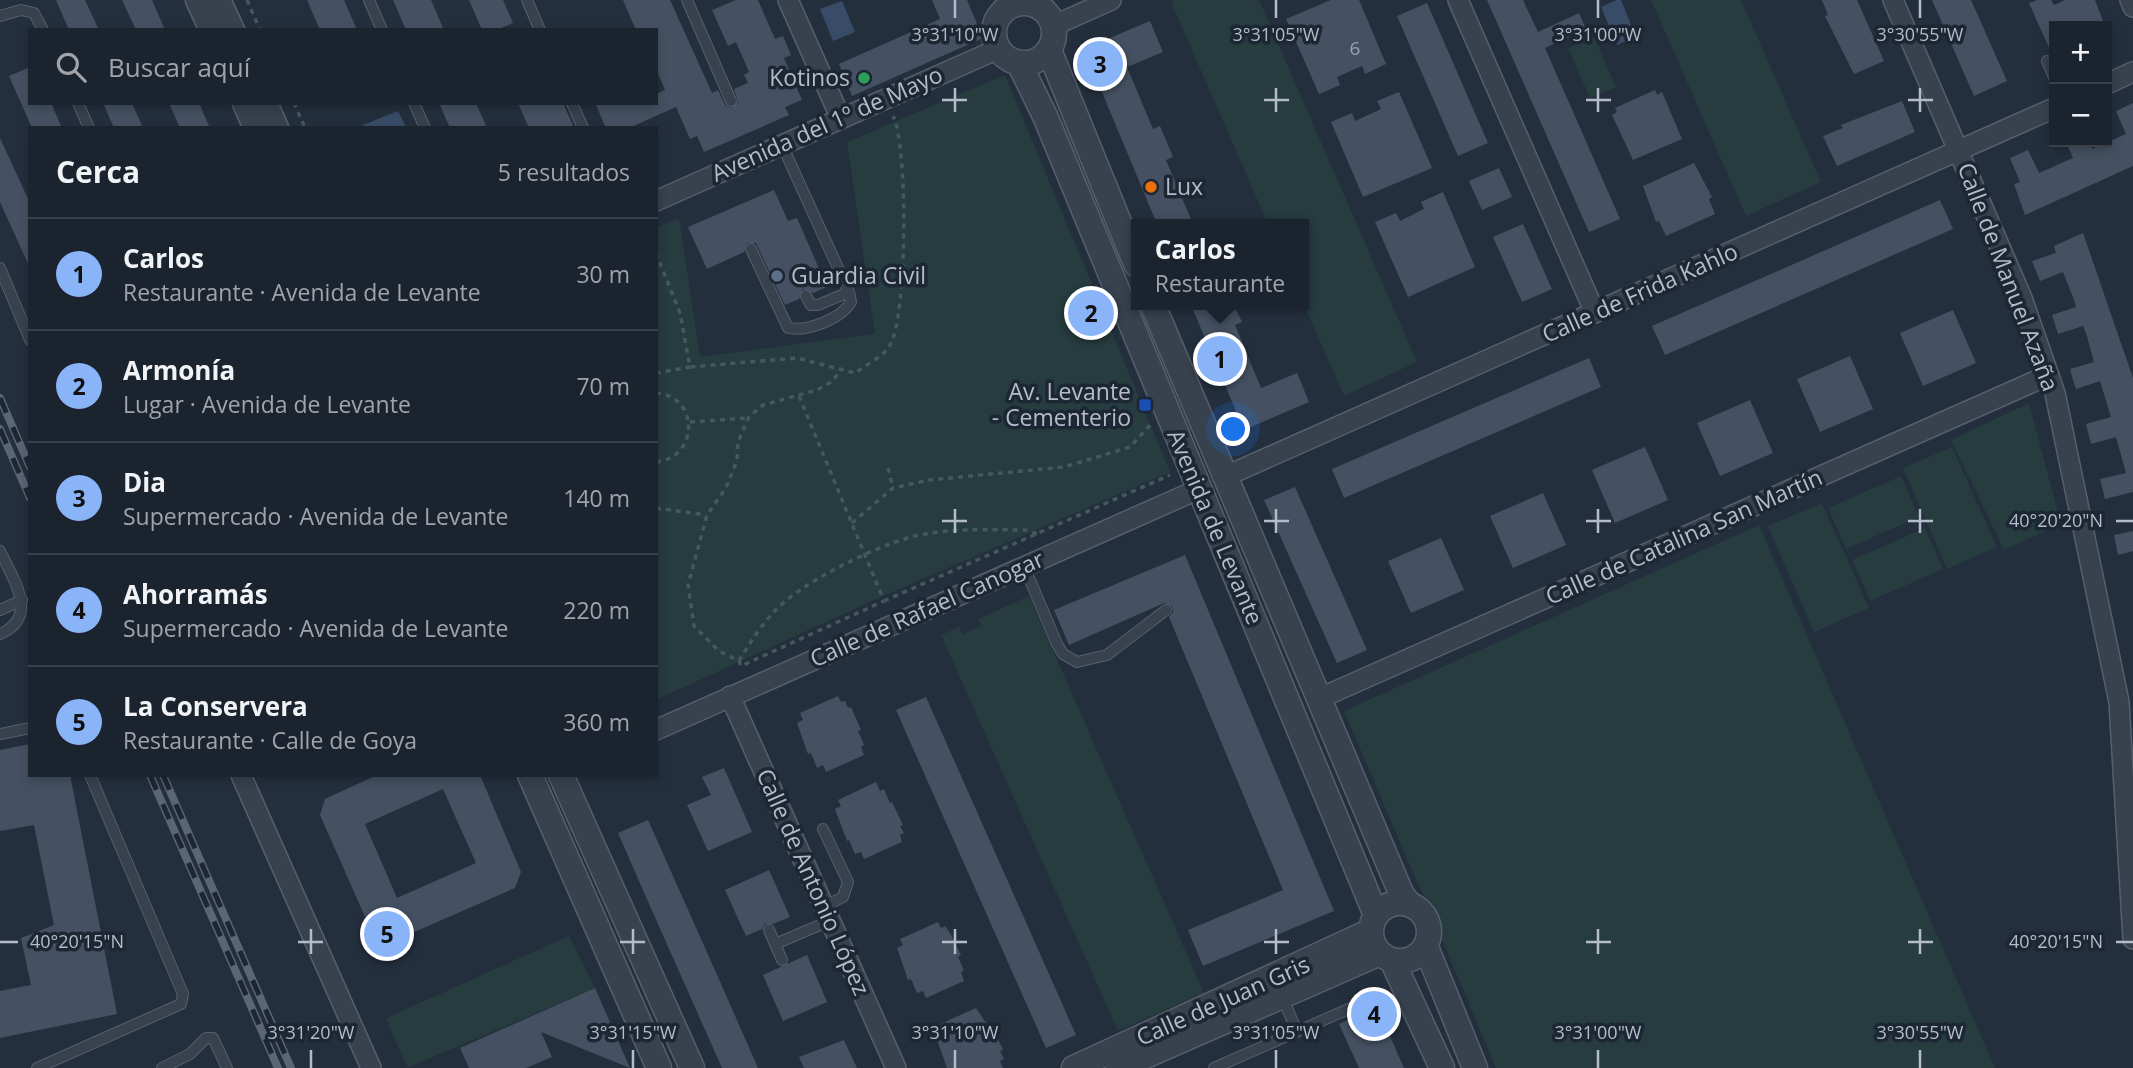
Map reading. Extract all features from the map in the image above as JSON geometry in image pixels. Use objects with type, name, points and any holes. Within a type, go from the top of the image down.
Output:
[{"type":"street","points":[[198,0],[211,28]]},
{"type":"street","points":[[218,0],[231,28]]},
{"type":"street","points":[[788,0],[841,119]]},
{"type":"street","points":[[1053,26],[1111,0]]},
{"type":"street","points":[[1458,0],[1595,313]]},
{"type":"street","name":"Calle de Manuel Azaña","points":[[1893,0],[2022,298],[2049,375],[2083,517],[2119,702],[2133,939]]},
{"type":"street","points":[[2130,0],[2133,7]]},
{"type":"street","points":[[1031,2],[1046,12],[1053,26],[1054,39],[1049,50],[1036,61],[1019,63],[1007,58],[998,48],[994,35],[999,6],[1031,2]]},
{"type":"street","name":"Avenida del 1º de Mayo","points":[[658,200],[998,48]]},
{"type":"street","points":[[1049,50],[1131,252]]},
{"type":"street","name":"Avenida de Levante","points":[[1019,63],[1045,116],[1199,489],[1380,940],[1442,1068]]},
{"type":"street","points":[[2112,82],[2133,72]]},
{"type":"street","points":[[246,105],[255,126]]},
{"type":"street","points":[[266,105],[275,126]]},
{"type":"street","name":"Calle de Frida Kahlo","points":[[1224,477],[2049,110]]},
{"type":"street","name":"Avenida de Levante","points":[[1155,310],[1318,699],[1401,893],[1408,903]]},
{"type":"street","name":"Calle de Catalina San Martín","points":[[1318,699],[2049,375]]},
{"type":"street","name":"Calle de Rafael Canogar","points":[[658,729],[1199,489]]},
{"type":"street","name":"Calle de Antonio López","points":[[730,696],[896,1068]]},
{"type":"street","points":[[242,777],[371,1068]]},
{"type":"street","points":[[531,777],[659,1068]]},
{"type":"street","points":[[562,777],[692,1068]]},
{"type":"street","points":[[1426,947],[1412,959],[1380,940],[1396,902],[1408,903],[1422,911],[1429,924],[1426,947],[1475,1068]]},
{"type":"street","name":"Calle de Juan Gris","points":[[1118,1068],[1282,997],[1380,940]]},
{"type":"street","name":"Calle de Juan Gris","points":[[1074,1068],[1380,940]]},
{"type":"lane","points":[[369,0],[381,28]]},
{"type":"lane","points":[[527,0],[539,28]]},
{"type":"lane","points":[[687,0],[731,101]]},
{"type":"lane","points":[[0,16],[21,10],[34,13],[42,28]]},
{"type":"lane","points":[[2047,61],[2049,66]]},
{"type":"lane","points":[[79,105],[88,126]]},
{"type":"lane","points":[[415,105],[424,126]]},
{"type":"lane","points":[[573,105],[582,126]]},
{"type":"lane","points":[[751,249],[788,328],[803,330],[845,311],[850,302],[849,292],[782,145]]},
{"type":"lane","points":[[0,268],[28,335]]},
{"type":"lane","points":[[806,296],[811,305],[818,305],[849,292]]},
{"type":"lane","points":[[0,551],[22,600],[22,617],[10,630],[0,634]]},
{"type":"lane","points":[[1024,566],[1057,644],[1063,654],[1077,662],[1107,655],[1166,610]]},
{"type":"lane","points":[[0,610],[22,600]]},
{"type":"lane","points":[[0,734],[28,728]]},
{"type":"lane","points":[[37,1068],[181,1004],[183,994],[91,777]]},
{"type":"lane","points":[[775,944],[828,913],[843,897],[848,882],[823,829]]},
{"type":"lane","points":[[769,930],[782,960]]},
{"type":"lane","points":[[1282,997],[1297,1031]]},
{"type":"lane","points":[[1214,1068],[1353,1007]]},
{"type":"lane","points":[[162,1068],[190,1054],[206,1038],[213,1038],[227,1068]]},
{"type":"path","points":[[247,0],[259,28]]},
{"type":"path","points":[[295,105],[304,126]]},
{"type":"path","points":[[658,373],[690,367],[797,358],[855,373],[890,346],[900,311],[902,177],[900,136],[894,116],[882,121]]},
{"type":"path","points":[[658,258],[680,313],[690,367]]},
{"type":"path","points":[[841,369],[833,381],[799,396],[763,405],[749,418],[738,442],[737,460],[726,488],[707,515],[688,585],[694,626],[719,651],[739,661],[741,666],[1174,473]]},
{"type":"path","points":[[658,393],[671,396],[680,403],[690,422],[687,444],[680,453],[671,459],[658,462]]},
{"type":"path","points":[[799,396],[884,601]]},
{"type":"path","points":[[690,422],[749,418]]},
{"type":"path","points":[[852,523],[893,488],[929,480],[1064,467],[1130,447],[1145,428],[1155,422],[1159,432]]},
{"type":"path","points":[[888,468],[893,488]]},
{"type":"path","points":[[658,508],[707,515]]},
{"type":"path","points":[[739,661],[774,611],[809,585],[864,554],[910,537],[1026,530],[1038,534]]},
{"type":"green space","points":[[1259,0],[1417,362],[1344,396],[1306,310],[1309,310],[1309,219],[1266,219],[1171,2]]},
{"type":"green space","points":[[1651,0],[1741,0],[1821,182],[1746,216]]},
{"type":"green space","points":[[1594,37],[1616,87],[1590,98],[1568,48]]},
{"type":"green space","points":[[1005,75],[1170,472],[872,601],[658,699],[658,227],[679,218],[700,357],[875,334],[847,142]]},
{"type":"green space","points":[[1064,117],[1131,279],[1131,290],[1060,119]]},
{"type":"green space","points":[[1139,310],[1144,310],[1193,430],[1190,431]]},
{"type":"green space","points":[[2029,403],[2061,524],[2004,550],[1951,440]]},
{"type":"green space","points":[[1952,447],[1997,547],[1947,569],[1903,468]]},
{"type":"green space","points":[[1901,476],[1919,517],[1846,549],[1828,508]]},
{"type":"green space","points":[[1822,503],[1869,608],[1814,632],[1768,526]]},
{"type":"green space","points":[[1759,525],[1995,1068],[1496,1068],[1443,942],[1440,918],[1420,889],[1344,711]]},
{"type":"green space","points":[[1925,528],[1943,569],[1870,601],[1852,560]]},
{"type":"green space","points":[[1029,596],[1204,993],[1118,1031],[941,635],[959,627],[963,634],[981,626],[978,619]]},
{"type":"green space","points":[[569,936],[595,988],[407,1068],[386,1018]]},
{"type":"water","points":[[1621,0],[1636,37],[1617,45],[1601,7]]},
{"type":"water","points":[[842,1],[855,32],[833,41],[820,9]]},
{"type":"water","points":[[398,111],[406,126],[362,126]]},
{"type":"building","points":[[56,0],[85,0],[98,28],[68,28]]},
{"type":"building","points":[[122,0],[152,0],[164,28],[135,28]]},
{"type":"building","points":[[307,0],[344,0],[356,28],[319,28]]},
{"type":"building","points":[[393,0],[431,0],[443,28],[405,28]]},
{"type":"building","points":[[469,0],[503,0],[513,23],[501,28],[481,28]]},
{"type":"building","points":[[623,0],[670,0],[712,93],[718,90],[725,105],[731,108],[738,102],[734,89],[748,83],[744,75],[749,72],[736,42],[728,46],[712,10],[736,0],[758,0],[775,39],[783,36],[791,55],[784,58],[802,100],[785,107],[789,115],[704,152],[697,136],[690,139],[676,107],[633,126],[605,126],[596,105],[658,105],[658,93],[665,90],[658,74],[658,28],[635,28]]},
{"type":"building","points":[[932,0],[967,0],[983,38],[852,96],[839,64],[940,19]]},
{"type":"building","points":[[1331,0],[1359,0],[1386,64],[1365,74],[1362,66],[1337,77],[1340,85],[1319,94],[1286,19]]},
{"type":"building","points":[[1487,0],[1523,0],[1538,32],[1579,13],[1586,29],[1545,48],[1620,219],[1589,232]]},
{"type":"building","points":[[1822,0],[1857,0],[1884,61],[1854,74],[1825,16],[1828,15]]},
{"type":"building","points":[[1932,0],[1971,0],[2007,81],[1974,96]]},
{"type":"building","points":[[2051,0],[2054,5],[2065,0],[2095,0],[2103,21],[2049,21],[2049,48],[2029,3]]},
{"type":"building","points":[[1427,3],[1488,143],[1458,156],[1397,16]]},
{"type":"building","points":[[1150,21],[1163,52],[1127,67],[1153,129],[1160,126],[1173,157],[1166,160],[1191,219],[1155,219],[1084,49]]},
{"type":"building","points":[[28,68],[28,105],[52,105],[61,126],[31,126],[9,76]]},
{"type":"building","points":[[1655,90],[1657,95],[1662,92],[1682,139],[1633,160],[1612,115],[1617,112],[1615,108]]},
{"type":"building","points":[[1399,92],[1432,168],[1363,197],[1331,122],[1352,113],[1355,121],[1381,109],[1377,101]]},
{"type":"building","points":[[1902,101],[1915,132],[1837,166],[1823,136],[1843,128],[1841,125]]},
{"type":"building","points":[[2133,103],[2133,166],[2025,215],[2014,184],[2020,182],[2010,158],[2028,150],[2039,173],[2073,158],[2068,147],[2112,147],[2112,140],[2126,134],[2116,111]]},
{"type":"building","points":[[104,105],[133,105],[142,126],[113,126]]},
{"type":"building","points":[[170,105],[200,105],[209,126],[179,126]]},
{"type":"building","points":[[440,105],[477,105],[486,126],[449,126]]},
{"type":"building","points":[[519,105],[564,105],[573,126],[528,126]]},
{"type":"building","points":[[0,138],[28,199],[28,264],[0,202]]},
{"type":"building","points":[[1694,163],[1712,197],[1709,199],[1715,214],[1666,236],[1659,221],[1656,222],[1643,186]]},
{"type":"building","points":[[1499,168],[1512,197],[1482,210],[1469,181]]},
{"type":"building","points":[[774,190],[788,221],[797,218],[827,287],[813,293],[803,289],[799,299],[785,305],[756,243],[747,243],[744,252],[707,269],[688,227]]},
{"type":"building","points":[[1443,192],[1475,267],[1408,297],[1375,222],[1396,213],[1400,221],[1424,209],[1421,202]]},
{"type":"building","points":[[1940,200],[1953,229],[1665,355],[1652,326]]},
{"type":"building","points":[[1523,224],[1552,289],[1522,302],[1493,237]]},
{"type":"building","points":[[2083,233],[2133,378],[2133,492],[2105,499],[2100,479],[2126,473],[2116,437],[2091,444],[2086,424],[2111,417],[2100,381],[2076,389],[2073,380],[2070,369],[2094,362],[2086,333],[2083,326],[2058,334],[2052,315],[2076,307],[2074,300],[2063,272],[2040,281],[2032,261],[2056,253],[2054,246]]},
{"type":"building","points":[[1193,310],[1236,310],[1242,322],[1235,325],[1261,388],[1297,373],[1309,402],[1244,430]]},
{"type":"building","points":[[1953,310],[1976,363],[1923,386],[1900,333]]},
{"type":"building","points":[[1850,356],[1873,409],[1820,432],[1797,379]]},
{"type":"building","points":[[1589,358],[1601,387],[1344,498],[1332,469]]},
{"type":"building","points":[[1750,400],[1773,453],[1720,476],[1697,423]]},
{"type":"building","points":[[1645,447],[1668,500],[1615,523],[1592,470]]},
{"type":"building","points":[[1295,487],[1367,650],[1337,663],[1264,500]]},
{"type":"building","points":[[1543,493],[1566,545],[1513,568],[1490,516]]},
{"type":"building","points":[[2133,531],[2133,551],[2118,555],[2114,535]]},
{"type":"building","points":[[1441,538],[1464,590],[1411,613],[1388,561]]},
{"type":"building","points":[[1185,555],[1334,911],[1203,966],[1188,930],[1283,890],[1169,617],[1173,612],[1172,606],[1164,603],[1069,645],[1054,610]]},
{"type":"building","points":[[838,696],[841,702],[845,701],[848,708],[851,707],[861,730],[858,731],[864,745],[861,747],[864,755],[826,772],[823,765],[817,768],[811,753],[808,754],[797,723],[803,720],[800,713]]},
{"type":"building","points":[[926,697],[1076,1035],[1046,1048],[896,710]]},
{"type":"building","points":[[28,744],[28,777],[70,777],[117,1014],[0,1038],[0,991],[31,985],[21,938],[54,925],[34,825],[0,831],[0,750]]},
{"type":"building","points":[[724,768],[752,832],[708,851],[687,805],[711,795],[702,777]]},
{"type":"building","points":[[373,777],[481,777],[521,872],[515,888],[389,943],[374,937],[320,815],[325,799]],"holes":[[[443,789],[476,863],[397,898],[365,824]]]},
{"type":"building","points":[[876,782],[880,791],[884,789],[890,803],[892,802],[904,833],[900,835],[902,842],[864,859],[861,852],[855,854],[849,840],[847,841],[835,809],[841,806],[838,800]]},
{"type":"building","points":[[648,820],[758,1068],[722,1068],[642,888],[618,833]]},
{"type":"building","points":[[769,870],[790,917],[773,924],[765,924],[762,929],[746,936],[725,890]]},
{"type":"building","points":[[938,922],[941,928],[945,926],[950,933],[961,955],[958,957],[964,971],[961,972],[964,981],[926,998],[923,991],[917,993],[911,979],[908,980],[897,948],[903,945],[900,939]]},
{"type":"building","points":[[807,955],[827,1002],[783,1021],[763,975]]},
{"type":"building","points":[[595,988],[630,1068],[541,1032],[552,1057],[526,1068],[469,1068],[460,1048]]},
{"type":"building","points":[[1377,1007],[1404,1068],[1359,1068],[1339,1024]]},
{"type":"building","points":[[976,1008],[990,1029],[993,1028],[1003,1050],[1000,1051],[1004,1059],[1000,1061],[1003,1068],[947,1068],[935,1034],[941,1032],[938,1025]]},
{"type":"building","points":[[844,1040],[857,1068],[804,1068],[799,1057]]},
{"type":"railway","points":[[0,398],[28,462]]},
{"type":"railway","points":[[0,429],[28,493]]},
{"type":"railway","points":[[151,777],[278,1068]]},
{"type":"railway","points":[[164,777],[291,1068]]},
{"type":"place","name":"Dia","points":[[1100,64]]},
{"type":"place","name":"Kotinos","points":[[864,78]]},
{"type":"place","name":"Lux","points":[[1151,187]]},
{"type":"place","name":"Guardia Civil","points":[[777,276]]},
{"type":"place","name":"Armonía","points":[[1091,313]]},
{"type":"place","name":"Carlos","points":[[1220,359]]},
{"type":"place","name":"Av. Levante - Cementerio","points":[[1145,405]]},
{"type":"place","name":"La Conservera","points":[[387,934]]},
{"type":"place","name":"Ahorramás","points":[[1374,1014]]}]
